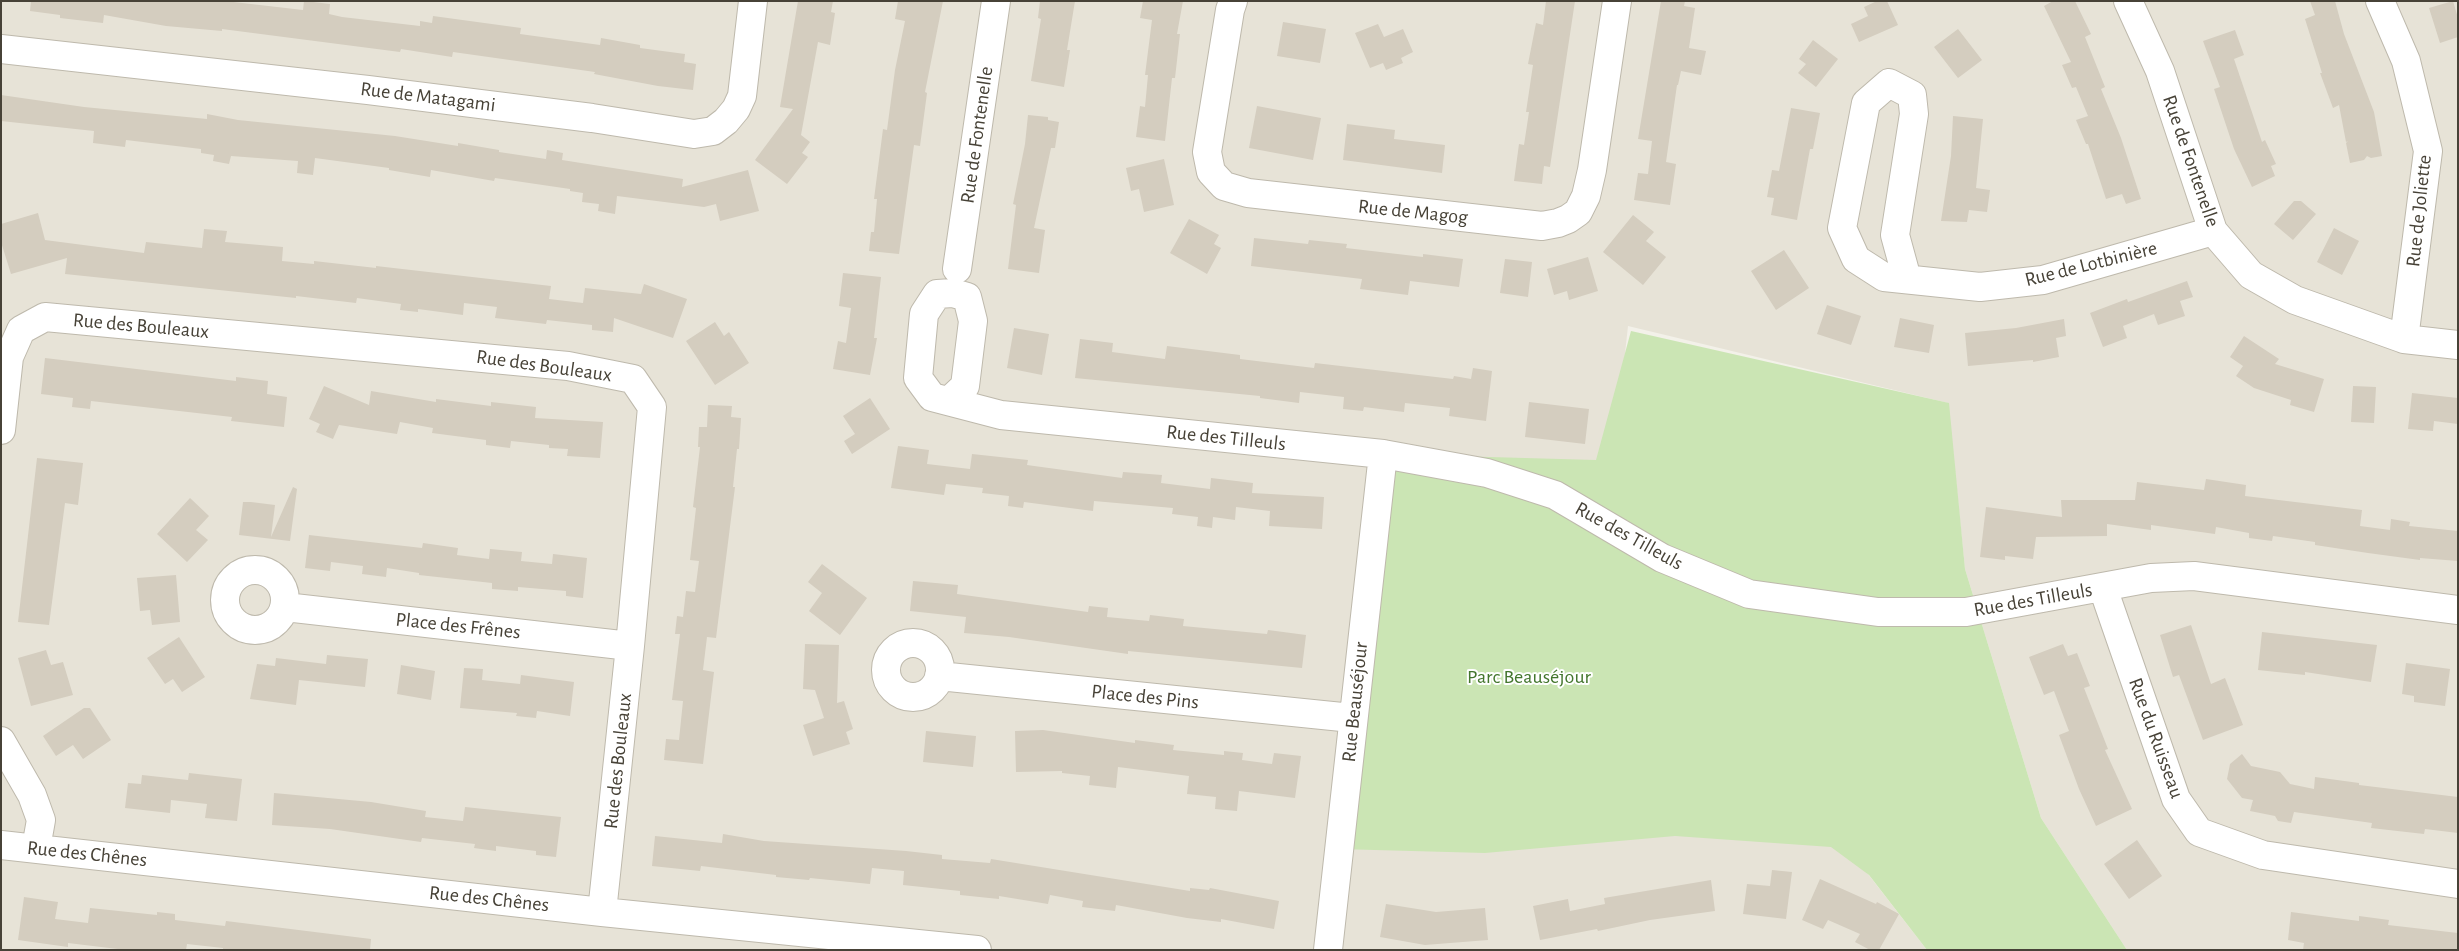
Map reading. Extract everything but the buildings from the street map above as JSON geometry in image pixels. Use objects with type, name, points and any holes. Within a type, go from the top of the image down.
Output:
[{"type":"street","name":"Rue de Matagami","points":[[1,49],[368,90],[592,118],[694,134],[713,130],[726,121],[739,103],[744,80],[753,1]]},
{"type":"street","name":"Rue de Fontenelle","points":[[957,269],[996,1]]},
{"type":"street","name":"Rue de Magog","points":[[1233,1],[1207,152],[1211,172],[1224,186],[1248,193],[1542,226],[1558,223],[1578,212],[1586,196],[1592,170],[1617,1]]},
{"type":"street","name":"Rue de Fontenelle","points":[[2128,1],[2160,71],[2213,231],[2251,275],[2295,300],[2404,339],[2458,345]]},
{"type":"street","name":"Rue de Joliette","points":[[2380,1],[2406,61],[2428,151],[2404,339]]},
{"type":"street","name":"Rue de Lotbinière","points":[[1907,279],[1895,235],[1914,114],[1912,95],[1889,83],[1866,103],[1842,228],[1856,259],[1884,277],[1980,287],[2043,280],[2213,231]]},
{"type":"street","name":"Rue des Bouleaux","points":[[1,430],[9,357],[21,330],[45,317],[568,366],[633,379],[652,407],[630,646],[602,912]]},
{"type":"street","name":"Rue des Tilleuls","points":[[950,400],[1001,415],[1383,454],[1487,472],[1555,494],[1662,558],[1749,594],[1878,612],[1966,612],[2151,578],[2194,576],[2458,610]]},
{"type":"street","name":"Rue Beauséjour","points":[[1328,950],[1352,718],[1383,454]]},
{"type":"street","name":"Rue du Ruisseau","points":[[2103,588],[2176,799],[2199,832],[2263,855],[2458,884]]},
{"type":"street","name":"Place des Frênes","points":[[285,607],[630,646]]},
{"type":"street","name":"Place des Pins","points":[[938,676],[1352,718]]},
{"type":"street","points":[[1,741],[32,795],[41,820],[36,848]]},
{"type":"street","name":"Rue des Chênes","points":[[1,845],[602,912],[977,950]]},
{"type":"shaded area","points":[[1,1],[2458,1],[2458,950],[2127,950],[2041,818],[1965,569],[1948,403],[1628,326],[1622,381],[1826,820],[1927,950],[1,950]]},
{"type":"green space","name":"Parc Beauséjour","points":[[1631,331],[1949,403],[1965,569],[2041,818],[2127,950],[1927,950],[1869,875],[1831,847],[1675,836],[1485,853],[1338,849],[1383,454],[1596,460]]}]
